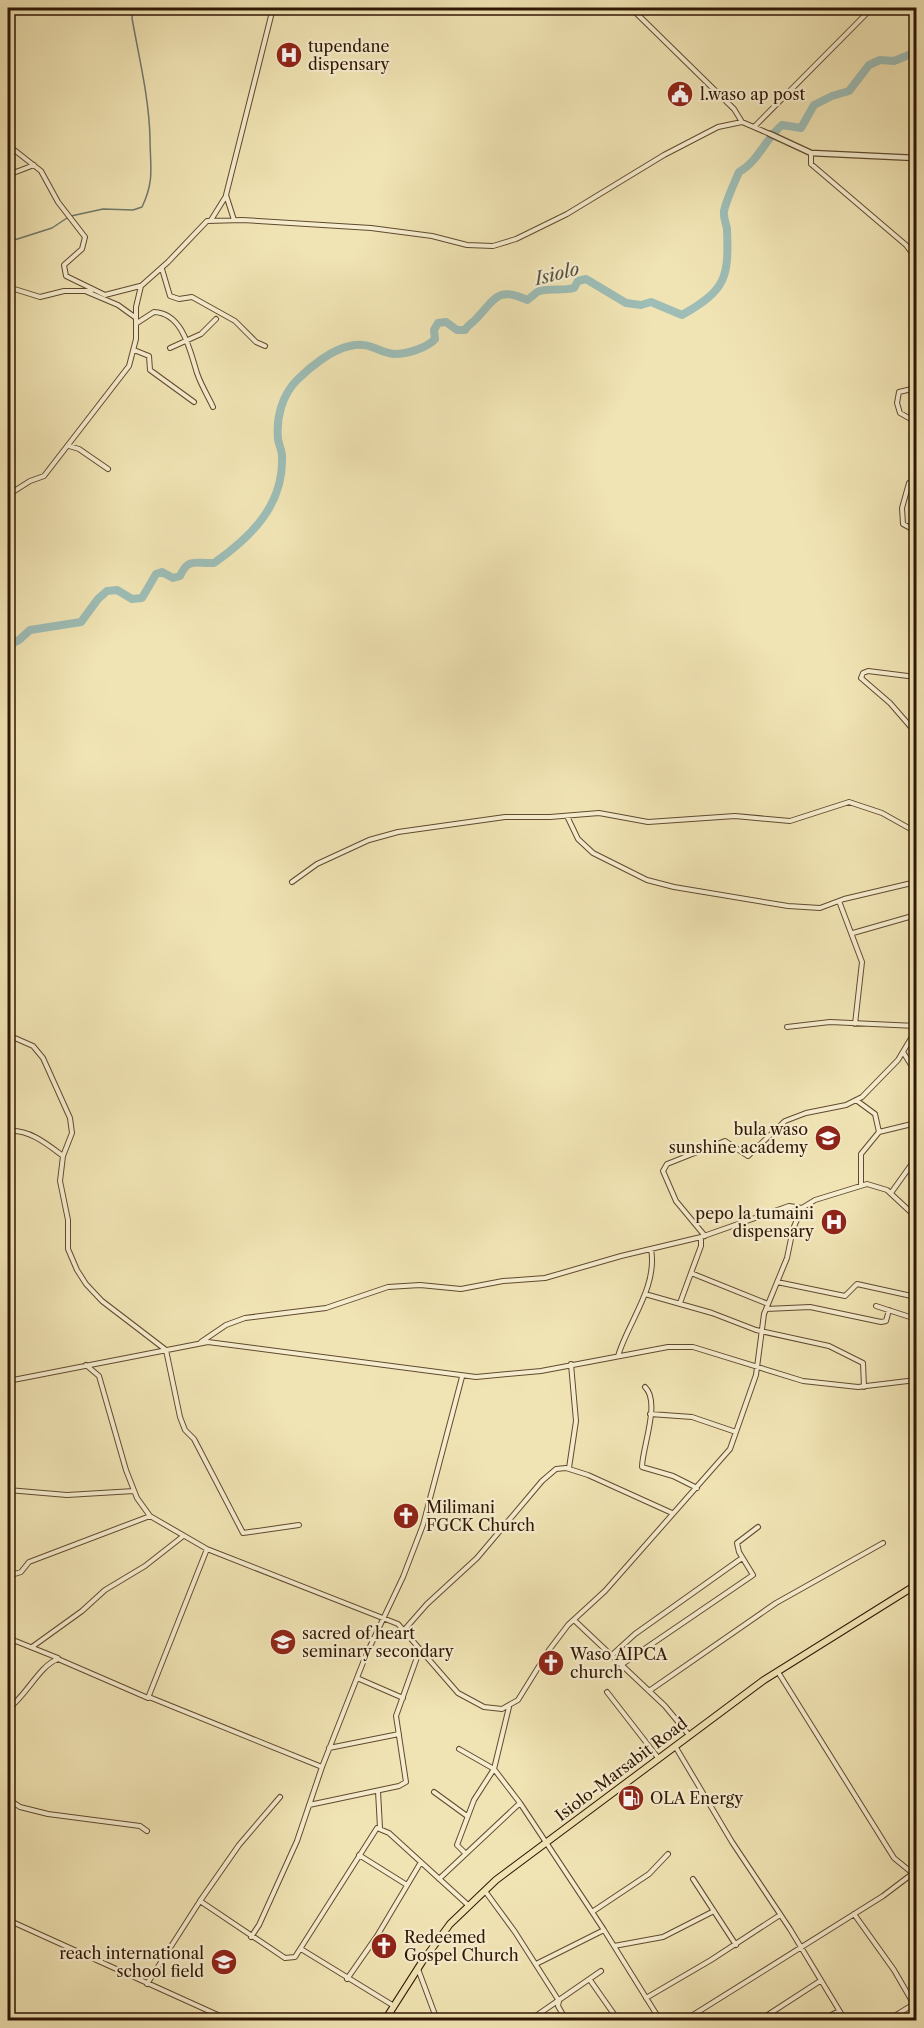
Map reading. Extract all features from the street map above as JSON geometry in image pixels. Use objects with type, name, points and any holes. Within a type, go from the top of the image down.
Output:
[{"type":"highway","name":"Isiolo-Marsabit Road","points":[[385,2020],[418,1968],[468,1905],[484,1890],[688,1735],[778,1672],[916,1585]]},
{"type":"street","points":[[8,287],[40,297],[64,291],[92,291],[112,295],[141,286],[162,268],[199,227],[211,220],[226,195],[273,8]]},
{"type":"street","points":[[631,8],[734,109],[742,122]]},
{"type":"street","points":[[754,127],[872,8]]},
{"type":"street","points":[[211,220],[371,228],[432,236],[467,245],[493,246],[567,214],[705,132],[734,122],[742,122],[812,153],[916,158]]},
{"type":"street","points":[[8,145],[34,165],[86,237],[82,249],[66,262],[63,272],[68,278],[92,291]]},
{"type":"street","points":[[812,153],[811,164],[906,245],[916,258]]},
{"type":"street","points":[[8,175],[34,165]]},
{"type":"street","points":[[226,195],[234,220]]},
{"type":"street","points":[[162,268],[170,297],[179,299],[192,297],[235,321],[256,342],[265,346]]},
{"type":"street","points":[[8,495],[30,481],[44,476],[124,373],[134,350],[141,286]]},
{"type":"street","points":[[84,291],[118,305],[136,321]]},
{"type":"street","points":[[136,321],[153,312],[160,312],[175,323],[193,353],[200,380],[213,407]]},
{"type":"street","points":[[170,348],[201,334],[216,319]]},
{"type":"street","points":[[134,350],[149,356],[150,370],[194,402]]},
{"type":"street","points":[[916,388],[899,392],[897,403],[900,413],[916,422]]},
{"type":"street","points":[[69,446],[79,449],[108,469]]},
{"type":"street","points":[[909,483],[902,508],[903,524],[916,531]]},
{"type":"street","points":[[916,677],[868,671],[861,676],[864,682],[890,703],[916,733]]},
{"type":"street","points":[[292,882],[317,864],[353,846],[387,835],[487,819],[599,813],[656,822],[735,816],[790,821],[849,802],[882,813],[916,832]]},
{"type":"street","points":[[567,816],[578,839],[593,854],[659,884],[802,908],[820,908],[916,882]]},
{"type":"street","points":[[839,901],[853,933],[863,966],[855,1024]]},
{"type":"street","points":[[853,933],[916,915]]},
{"type":"street","points":[[680,1303],[703,1237],[672,1194],[663,1171],[667,1164],[724,1141],[748,1156],[785,1121],[856,1101],[888,1071],[903,1052],[916,1028],[830,1022],[787,1027]]},
{"type":"street","points":[[8,1035],[33,1046],[52,1073],[55,1089],[73,1128],[63,1156],[60,1181],[68,1220],[68,1244],[77,1270],[86,1284],[107,1305],[166,1350],[183,1427],[194,1439],[243,1533],[299,1525]]},
{"type":"street","points":[[903,1052],[916,1073]]},
{"type":"street","points":[[856,1101],[875,1114],[879,1132]]},
{"type":"street","points":[[861,1185],[861,1154],[879,1132],[916,1123]]},
{"type":"street","points":[[8,1131],[20,1131],[38,1139],[63,1156]]},
{"type":"street","points":[[891,1193],[916,1158]]},
{"type":"street","points":[[465,1853],[457,1843],[474,1800],[494,1769],[510,1707],[521,1696],[554,1643],[574,1620],[605,1592],[672,1513],[724,1458],[736,1432],[758,1367],[767,1306],[802,1208],[815,1200],[861,1185],[879,1185],[916,1217]]},
{"type":"street","points":[[201,1343],[226,1325],[246,1318],[326,1308],[388,1287],[420,1285],[461,1289],[503,1281],[529,1281],[703,1237],[789,1206],[802,1208]]},
{"type":"street","points":[[618,1356],[645,1294],[651,1268],[651,1249]]},
{"type":"street","points":[[691,1273],[767,1306],[804,1306],[881,1322],[886,1321],[889,1310]]},
{"type":"street","points":[[777,1282],[845,1296],[859,1284],[916,1297]]},
{"type":"street","points":[[645,1294],[680,1303],[762,1332],[825,1344],[853,1356],[864,1364],[864,1387]]},
{"type":"street","points":[[876,1306],[916,1319]]},
{"type":"street","points":[[8,1381],[201,1343],[220,1343],[384,1363],[462,1377],[507,1376],[668,1347],[693,1347],[791,1379],[864,1387],[916,1380]]},
{"type":"street","points":[[569,1468],[576,1421],[571,1364]]},
{"type":"street","points":[[86,1365],[99,1376],[117,1443],[134,1491],[150,1516],[182,1537],[207,1549],[405,1629],[450,1686],[467,1699],[491,1709],[510,1707]]},
{"type":"street","points":[[251,1937],[274,1893],[309,1805],[321,1767],[381,1618],[403,1577],[423,1525],[462,1377]]},
{"type":"street","points":[[645,1387],[650,1393],[650,1414],[643,1468],[673,1476],[697,1488]]},
{"type":"street","points":[[650,1414],[690,1417],[736,1432]]},
{"type":"street","points":[[405,1629],[427,1604],[477,1558],[546,1477],[556,1469],[569,1468],[672,1513]]},
{"type":"street","points":[[8,1490],[67,1495],[134,1491]]},
{"type":"street","points":[[8,1576],[21,1572],[29,1562],[150,1516]]},
{"type":"street","points":[[621,1665],[753,1575],[742,1558],[738,1541],[758,1527]]},
{"type":"street","points":[[32,1647],[82,1611],[105,1590],[145,1566],[182,1537]]},
{"type":"street","points":[[649,1691],[776,1603],[882,1543]]},
{"type":"street","points":[[149,1697],[207,1549]]},
{"type":"street","points":[[612,1655],[635,1634],[742,1558]]},
{"type":"street","points":[[574,1620],[649,1691],[688,1735]]},
{"type":"street","points":[[8,1638],[136,1694],[149,1697],[321,1767]]},
{"type":"street","points":[[309,1805],[399,1786],[407,1781],[396,1716],[420,1649]]},
{"type":"street","points":[[8,1709],[24,1695],[49,1663],[58,1659]]},
{"type":"street","points":[[685,2020],[801,1948],[915,1873],[894,1858],[778,1672]]},
{"type":"street","points":[[357,1678],[403,1698]]},
{"type":"street","points":[[607,1692],[659,1759]]},
{"type":"street","points":[[329,1748],[399,1734]]},
{"type":"street","points":[[675,1745],[732,1842],[845,2020]]},
{"type":"street","points":[[459,1749],[494,1769],[520,1803],[660,2020]]},
{"type":"street","points":[[378,1791],[380,1828],[468,1905]]},
{"type":"street","points":[[435,1792],[467,1816]]},
{"type":"street","points":[[147,1984],[239,1845],[280,1797]]},
{"type":"street","points":[[8,1799],[28,1810],[140,1826],[147,1831]]},
{"type":"street","points":[[439,1879],[520,1803]]},
{"type":"street","points":[[200,1901],[251,1937],[289,1959],[295,1957],[374,1830],[380,1828]]},
{"type":"street","points":[[592,1912],[649,1874],[668,1854]]},
{"type":"street","points":[[359,1855],[407,1885]]},
{"type":"street","points":[[347,1979],[377,1936],[421,1862]]},
{"type":"street","points":[[693,1879],[736,1945]]},
{"type":"street","points":[[484,1890],[536,1964],[559,2001],[566,2020]]},
{"type":"street","points":[[614,1946],[663,1938],[714,1911]]},
{"type":"street","points":[[854,1914],[894,1970],[915,2006],[888,2020]]},
{"type":"street","points":[[646,1998],[736,1945],[780,1915]]},
{"type":"street","points":[[8,1920],[229,2020]]},
{"type":"street","points":[[536,1964],[604,1930]]},
{"type":"street","points":[[301,1949],[394,2006]]},
{"type":"street","points":[[418,1968],[437,2020]]},
{"type":"street","points":[[530,2020],[601,1971]]},
{"type":"street","points":[[590,1980],[618,2020]]},
{"type":"street","points":[[760,2020],[820,1980]]},
{"type":"street","points":[[822,2020],[838,2011]]},
{"type":"waterway","points":[[71,216],[103,209],[133,210],[142,207],[149,189],[151,173],[149,123],[146,93],[132,18],[134,8]]},
{"type":"waterway","name":"Isiolo","points":[[8,646],[30,630],[81,622],[107,591],[117,590],[132,599],[142,598],[156,574],[162,572],[173,578],[180,576],[186,566],[193,563],[214,563],[241,542],[263,518],[277,490],[282,456],[278,439],[278,423],[287,393],[302,375],[336,351],[363,345],[394,354],[411,352],[435,339],[434,330],[438,323],[446,322],[457,330],[465,330],[497,297],[509,294],[527,300],[539,291],[574,288],[578,281],[586,279],[626,303],[641,305],[651,302],[682,315],[697,306],[708,298],[722,281],[727,260],[727,229],[724,211],[739,172],[746,168],[782,125],[801,128],[814,105],[849,91],[869,65],[880,60],[894,61],[916,52]]},
{"type":"waterway","points":[[8,242],[52,228],[67,218]]},
{"type":"place","name":"tupendane dispensary","points":[[289,55]]},
{"type":"place","name":"l.waso ap post","points":[[680,94]]},
{"type":"place","name":"bula waso sunshine academy","points":[[828,1138]]},
{"type":"place","name":"pepo la tumaini dispensary","points":[[834,1222]]},
{"type":"place","name":"Milimani FGCK Church","points":[[406,1516]]},
{"type":"place","name":"sacred of heart seminary secondary","points":[[283,1642]]},
{"type":"place","name":"Waso AIPCA church","points":[[551,1663]]},
{"type":"place","name":"OLA Energy","points":[[631,1798]]},
{"type":"place","name":"Redeemed Gospel Church","points":[[384,1946]]},
{"type":"place","name":"reach international school field","points":[[224,1962]]}]
